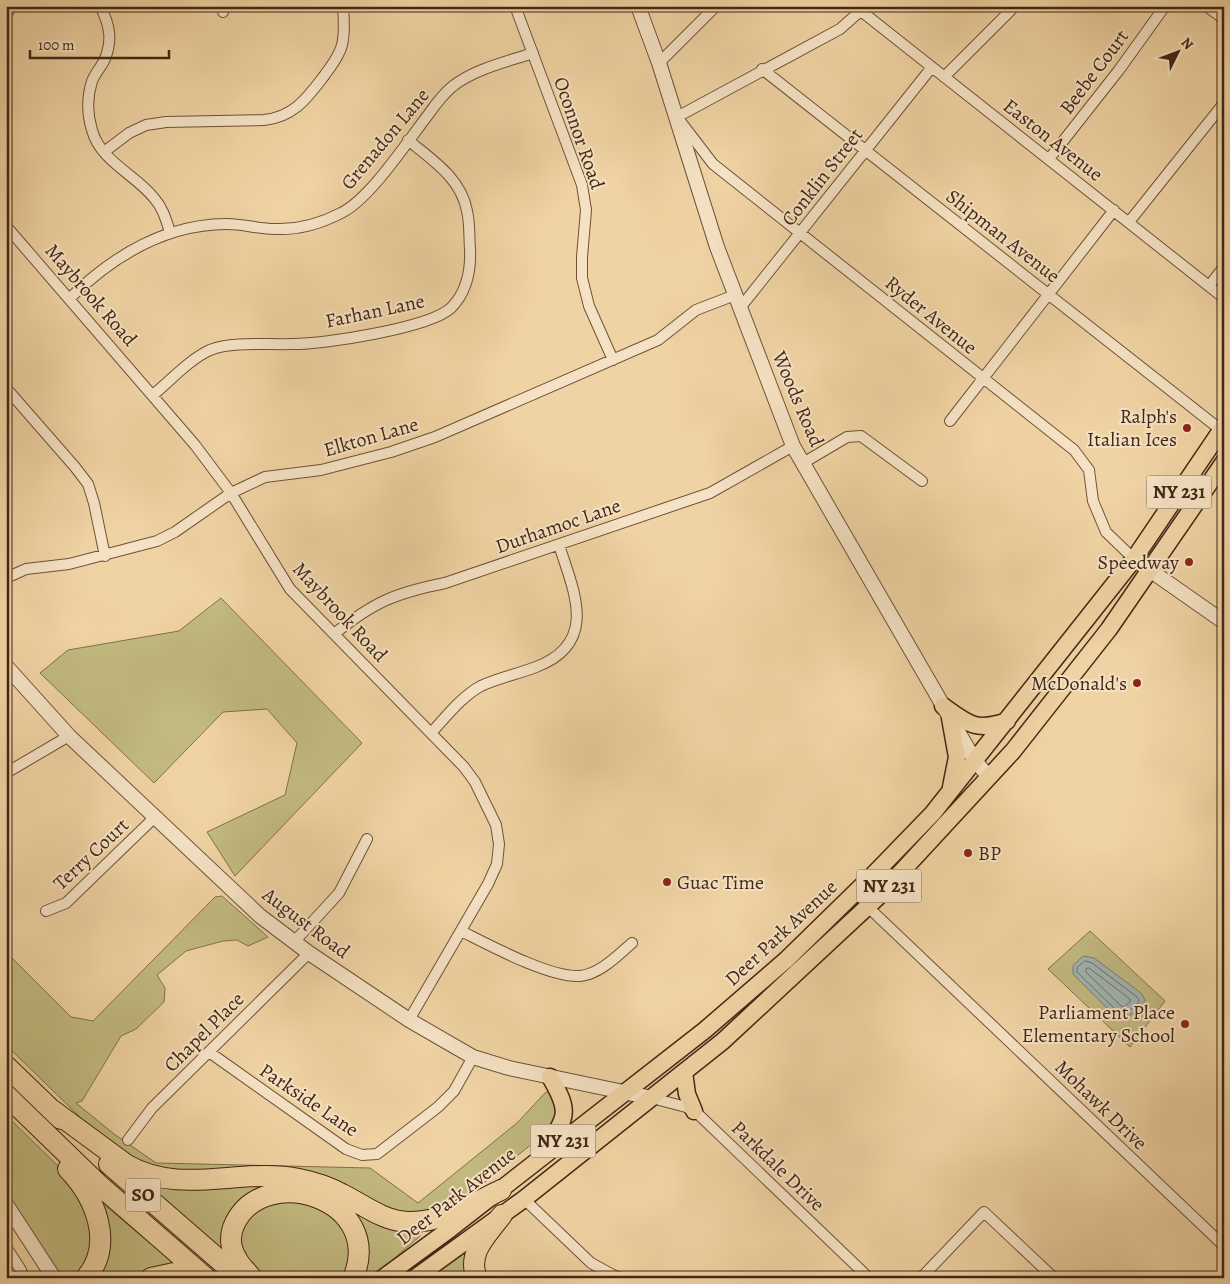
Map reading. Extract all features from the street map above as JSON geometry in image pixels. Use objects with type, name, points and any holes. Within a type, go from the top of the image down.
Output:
[{"type":"highway","name":"SO","points":[[6,1066],[150,1202],[240,1278]]},
{"type":"highway","name":"SO","points":[[6,1095],[122,1206],[206,1278]]},
{"type":"highway","points":[[51,1109],[127,1165],[140,1172],[162,1179],[194,1181],[257,1176],[292,1178],[335,1190],[384,1217],[409,1222],[428,1221],[443,1217],[501,1190]]},
{"type":"highway","points":[[25,1114],[82,1186],[94,1209],[100,1233],[100,1249],[96,1263],[86,1278]]},
{"type":"highway","points":[[252,1278],[234,1253],[231,1237],[233,1226],[242,1212],[255,1202],[274,1195],[289,1193],[304,1194],[327,1201],[343,1212],[358,1240],[359,1253],[352,1278]]},
{"type":"highway","points":[[477,1278],[473,1263],[474,1255],[502,1216]]},
{"type":"highway","points":[[151,1278],[174,1273],[189,1278]]},
{"type":"main road","name":"Deer Park Avenue","points":[[383,1278],[501,1190],[705,1030],[786,960],[883,865],[948,795],[1134,559],[1222,428]]},
{"type":"main road","name":"Deer Park Avenue","points":[[415,1278],[502,1216],[684,1072],[762,1007],[868,907],[933,840],[1013,751],[1103,636],[1224,462]]},
{"type":"main road","points":[[946,712],[973,726],[985,728],[1007,721]]},
{"type":"main road","points":[[946,712],[957,758],[955,775],[948,795]]},
{"type":"main road","points":[[684,1072],[687,1094],[694,1111]]},
{"type":"main road","points":[[528,1168],[558,1131],[564,1120],[563,1101],[550,1077]]},
{"type":"street","points":[[6,16],[12,6]]},
{"type":"street","points":[[100,6],[110,30],[104,61],[93,80],[89,95],[88,115],[93,133],[104,152],[154,197],[164,213],[170,232]]},
{"type":"street","points":[[104,152],[129,133],[146,125],[166,122],[277,119],[290,112],[303,104],[336,59],[344,36],[343,6]]},
{"type":"street","name":"Oconnor Road","points":[[514,6],[582,185],[586,210],[582,278],[589,306],[613,360]]},
{"type":"street","name":"Woods Road","points":[[638,6],[677,117],[717,247],[793,446],[975,761],[989,776]]},
{"type":"street","points":[[659,63],[716,6]]},
{"type":"street","points":[[944,77],[1015,6]]},
{"type":"street","name":"Beebe Court","points":[[1049,159],[1119,70],[1165,6]]},
{"type":"street","points":[[1206,6],[1224,19]]},
{"type":"street","points":[[677,117],[762,69],[840,29],[863,9]]},
{"type":"street","name":"Easton Avenue","points":[[863,9],[944,77],[1224,298]]},
{"type":"street","name":"Grenadon Lane","points":[[70,298],[89,280],[120,256],[170,232],[199,226],[227,224],[275,229],[308,227],[343,212],[364,196],[452,87],[473,74],[533,53]]},
{"type":"street","name":"Conklin Street","points":[[740,308],[932,67]]},
{"type":"street","name":"Shipman Avenue","points":[[762,69],[1222,428]]},
{"type":"street","points":[[1129,222],[1224,103]]},
{"type":"street","name":"Ryder Avenue","points":[[677,117],[713,164],[1074,450],[1089,470],[1093,501],[1106,532],[1134,559]]},
{"type":"street","name":"Farhan Lane","points":[[154,394],[210,350],[349,338],[432,319],[450,308],[463,292],[471,266],[468,210],[460,189],[446,172],[408,140]]},
{"type":"street","points":[[950,421],[1114,210]]},
{"type":"street","name":"Maybrook Road","points":[[6,226],[154,394],[231,493],[290,589],[464,767],[475,782],[496,825],[499,844],[494,871],[409,1020]]},
{"type":"street","points":[[1209,286],[1224,267]]},
{"type":"street","name":"Elkton Lane","points":[[6,578],[26,569],[69,564],[157,541],[175,532],[231,493],[265,477],[321,470],[390,452],[466,425],[658,340],[696,310],[735,295]]},
{"type":"street","points":[[6,388],[88,484],[105,556]]},
{"type":"street","points":[[803,463],[847,436],[861,436],[922,481]]},
{"type":"street","name":"Durhamoc Lane","points":[[334,634],[360,613],[385,599],[413,589],[445,583],[710,492],[793,446]]},
{"type":"street","points":[[431,733],[469,695],[481,686],[552,660],[564,649],[573,636],[579,617],[577,600],[559,544]]},
{"type":"street","points":[[1134,559],[1224,622]]},
{"type":"street","name":"August Road","points":[[6,666],[69,736],[260,916],[309,953],[409,1020],[473,1057],[509,1068],[652,1098]]},
{"type":"street","points":[[6,773],[69,736]]},
{"type":"street","name":"Terry Court","points":[[46,912],[66,903],[156,817]]},
{"type":"street","points":[[294,942],[339,892],[366,839]]},
{"type":"street","name":"Mohawk Drive","points":[[868,907],[1224,1246]]},
{"type":"street","points":[[461,931],[499,950],[562,975],[581,976],[600,968],[632,943]]},
{"type":"street","name":"Chapel Place","points":[[128,1140],[152,1108],[309,953]]},
{"type":"street","name":"Parkside Lane","points":[[209,1052],[346,1149],[362,1155],[377,1154],[438,1107],[454,1091],[473,1057]]},
{"type":"street","name":"Parkdale Drive","points":[[652,1098],[681,1105],[694,1111],[869,1278]]},
{"type":"street","points":[[524,1199],[590,1263],[612,1276]]},
{"type":"street","points":[[6,1204],[54,1278]]},
{"type":"street","points":[[921,1278],[984,1212],[1054,1278]]},
{"type":"street","points":[[6,1247],[21,1270],[23,1278]]},
{"type":"street","points":[[590,1263],[598,1278]]},
{"type":"street","points":[[651,1278],[666,1278]]},
{"type":"shaded area","points":[[221,598],[362,743],[235,876],[207,832],[285,795],[297,743],[267,709],[223,712],[154,783],[40,673],[68,650],[179,631]]},
{"type":"shaded area","points":[[222,896],[268,937],[248,946],[237,940],[223,941],[186,951],[157,975],[165,988],[164,1002],[136,1029],[121,1036],[82,1101],[76,1103],[114,1134],[156,1163],[370,1168],[418,1203],[517,1123],[549,1091],[556,1099],[555,1125],[463,1200],[410,1218],[345,1191],[175,1178],[118,1154],[6,1045],[6,952],[71,1017],[93,1021],[215,897]]},
{"type":"shaded area","points":[[1090,931],[1165,1001],[1130,1047],[1048,969]]},
{"type":"shaded area","points":[[6,1115],[66,1174],[93,1225],[94,1254],[79,1278],[62,1278],[58,1275],[6,1197]]},
{"type":"shaded area","points":[[137,1177],[280,1182],[263,1190],[224,1253]]},
{"type":"shaded area","points":[[96,1198],[181,1269],[142,1278],[94,1278]]},
{"type":"shaded area","points":[[275,1200],[303,1202],[331,1210],[355,1250],[344,1278],[258,1278],[238,1256],[239,1233],[243,1219],[254,1209]]},
{"type":"shaded area","points":[[339,1202],[420,1228],[420,1236],[370,1278],[357,1278],[351,1217],[355,1214]]},
{"type":"shaded area","points":[[472,1247],[472,1278],[431,1278],[433,1276]]},
{"type":"water","points":[[1083,956],[1094,958],[1141,993],[1145,1000],[1141,1008],[1126,1018],[1115,1016],[1073,974],[1073,966]]},
{"type":"place","name":"Ralph's Italian Ices","points":[[1187,428]]},
{"type":"place","name":"Speedway","points":[[1189,562]]},
{"type":"place","name":"McDonald's","points":[[1137,683]]},
{"type":"place","name":"BP","points":[[968,853]]},
{"type":"place","name":"Guac Time","points":[[667,882]]},
{"type":"place","name":"Parliament Place Elementary School","points":[[1185,1024]]}]
